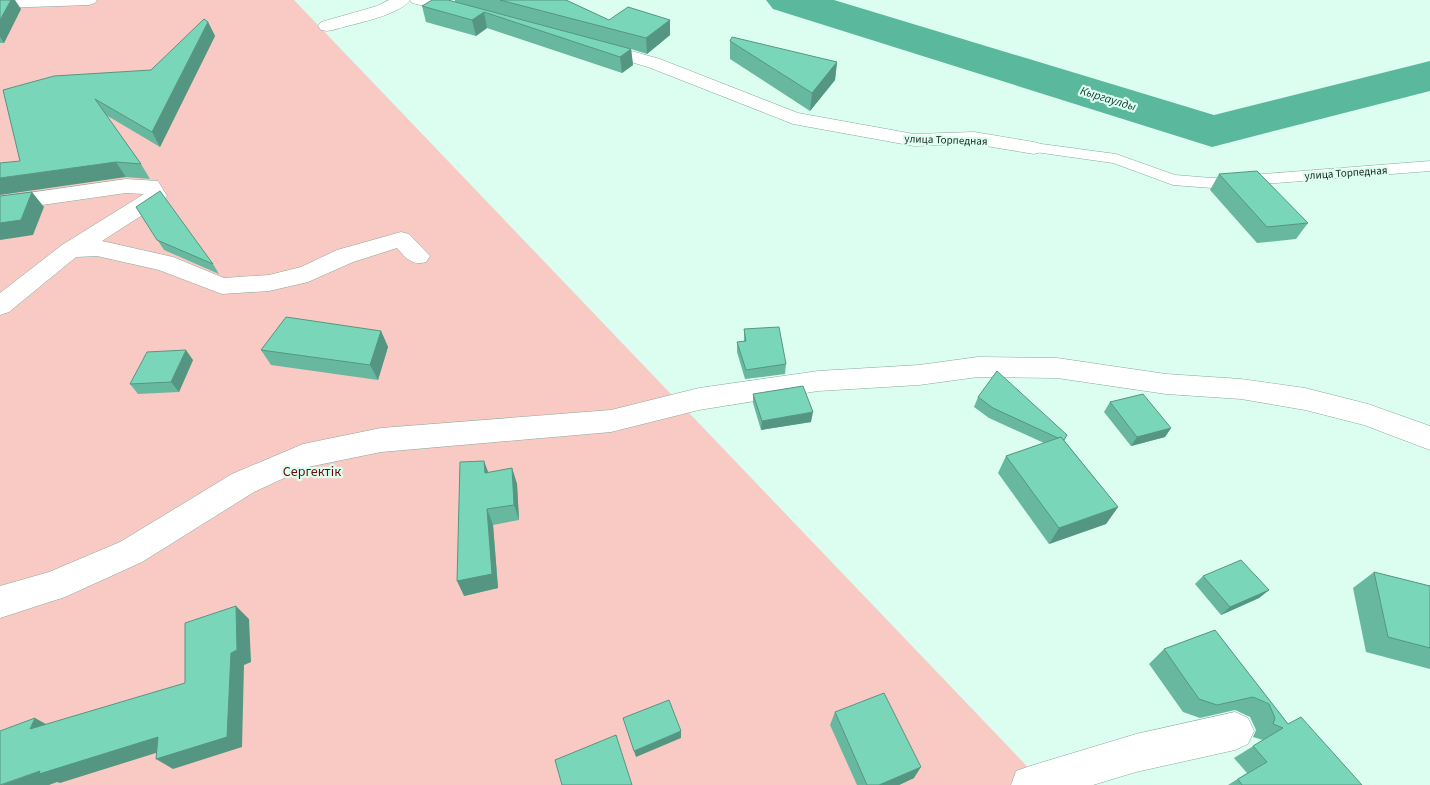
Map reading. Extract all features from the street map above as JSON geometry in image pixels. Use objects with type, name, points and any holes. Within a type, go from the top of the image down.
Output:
[{"type":"street","points":[[0,3],[89,0]]},
{"type":"street","points":[[327,26],[382,10],[402,0]]},
{"type":"street","points":[[418,0],[479,15]]},
{"type":"street","name":"улица Торпедная","points":[[577,41],[654,63],[794,118],[914,140],[974,138],[1034,148]]},
{"type":"street","points":[[0,204],[126,186],[150,186],[156,196],[70,250],[0,306]]},
{"type":"street","points":[[70,250],[97,248],[165,263],[222,286],[270,283],[308,274],[345,256],[401,239],[418,256]]},
{"type":"street","points":[[0,602],[53,586],[131,552],[243,483],[303,456],[381,440],[611,421],[699,399],[818,381],[919,375],[978,367],[1057,368],[1166,384],[1241,389],[1305,399],[1368,415],[1430,438]]},
{"type":"street","points":[[1030,785],[1136,752],[1235,731]]},
{"type":"lane","name":"улица Торпедная","points":[[1034,148],[1116,159],[1173,180],[1212,183],[1430,166]]},
{"type":"green space","name":"Сергектік","points":[[0,0],[294,0],[1045,785],[0,785]]},
{"type":"building","points":[[0,0],[11,0],[0,20]]},
{"type":"building","points":[[432,0],[448,0],[631,49],[620,57],[484,12],[472,20],[422,6]]},
{"type":"building","points":[[500,0],[566,0],[609,20],[628,7],[670,20],[646,38]]},
{"type":"building","points":[[204,19],[208,22],[152,132],[95,99],[141,164],[116,162],[0,178],[0,163],[20,161],[3,90],[54,76],[151,70]]},
{"type":"building","points":[[732,37],[837,62],[812,93],[730,41]]},
{"type":"building","points":[[1257,171],[1308,223],[1267,227],[1219,174]]},
{"type":"building","points":[[160,191],[213,264],[157,240],[136,207]]},
{"type":"building","points":[[32,192],[21,220],[0,223],[0,196]]},
{"type":"building","points":[[286,317],[381,331],[370,365],[261,350]]},
{"type":"building","points":[[779,327],[786,364],[746,370],[737,342],[746,341],[744,329]]},
{"type":"building","points":[[186,350],[171,382],[130,384],[147,352]]},
{"type":"building","points":[[997,371],[1067,435],[1064,440],[1061,437],[1058,438],[993,408],[978,397]]},
{"type":"building","points":[[803,386],[813,412],[762,421],[753,394]]},
{"type":"building","points":[[1143,394],[1171,428],[1137,437],[1110,402]]},
{"type":"building","points":[[1061,437],[1118,507],[1059,528],[1006,456]]},
{"type":"building","points":[[484,461],[485,473],[512,468],[514,505],[487,509],[492,574],[457,581],[460,462]]},
{"type":"building","points":[[1241,560],[1269,590],[1230,607],[1203,576]]},
{"type":"building","points":[[1374,572],[1430,586],[1430,648],[1388,637]]},
{"type":"building","points":[[236,606],[237,650],[231,653],[227,737],[156,759],[158,737],[39,774],[40,771],[0,785],[0,731],[35,718],[30,729],[185,683],[185,623]]},
{"type":"building","points":[[1215,630],[1288,724],[1301,717],[1362,785],[1242,785],[1238,779],[1267,762],[1253,746],[1283,728],[1273,724],[1275,718],[1269,704],[1253,697],[1217,705],[1199,699],[1164,649]]},
{"type":"building","points":[[884,693],[921,767],[879,785],[867,785],[835,712]]},
{"type":"building","points":[[669,700],[681,731],[634,751],[623,718]]},
{"type":"building","points":[[616,735],[632,785],[562,785],[555,760]]},
{"type":"waterway","name":"Кыргаулды","points":[[788,0],[1212,131],[1430,76]]}]
